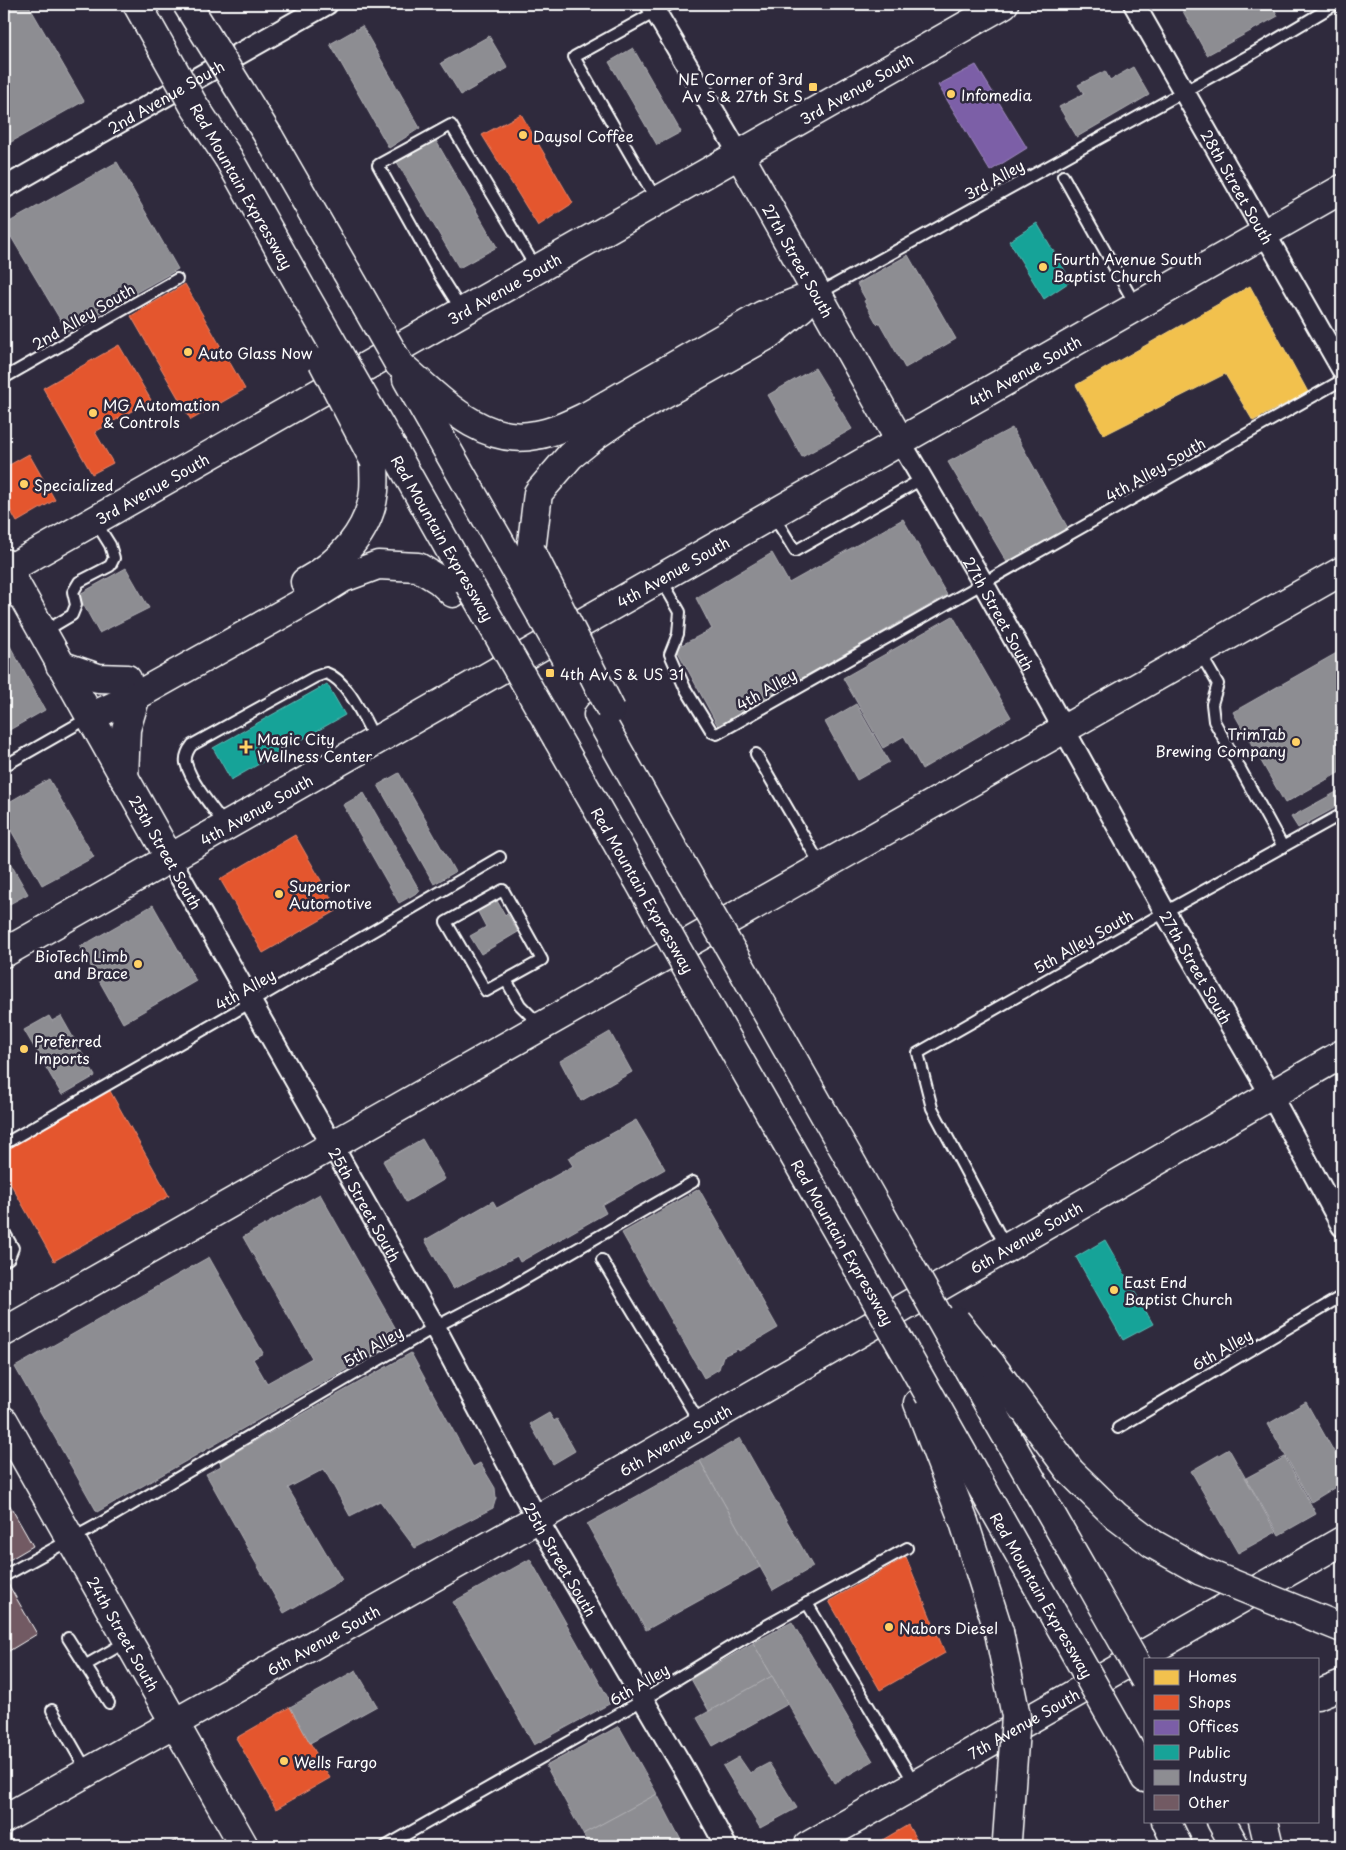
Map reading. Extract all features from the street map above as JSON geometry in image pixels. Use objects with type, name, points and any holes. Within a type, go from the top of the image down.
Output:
[{"type":"main road","name":"Red Mountain Expressway","points":[[137,4],[193,104],[244,185],[246,217],[261,248],[299,299],[383,454],[461,588],[515,663],[796,1160],[801,1193],[834,1240],[924,1400],[1048,1603],[1141,1770]]},
{"type":"main road","points":[[187,4],[269,136],[434,426],[521,555],[604,712],[647,802],[677,856],[910,1265],[980,1367],[1070,1471],[1116,1516],[1154,1544],[1202,1571],[1342,1628]]},
{"type":"main road","name":"3rd Avenue South","points":[[5,568],[95,520],[1004,4]]},
{"type":"main road","name":"27th Street South","points":[[739,154],[900,441]]},
{"type":"main road","name":"4th Avenue South","points":[[4,953],[1342,190]]},
{"type":"main road","points":[[399,364],[460,415],[486,431],[511,437],[535,436],[564,427],[589,415],[763,315],[817,294]]},
{"type":"main road","points":[[521,555],[538,492],[570,456],[624,416],[768,335],[817,294]]},
{"type":"main road","points":[[60,665],[131,687],[214,633],[317,576],[346,552],[364,525],[383,454]]},
{"type":"main road","points":[[86,710],[311,598],[343,578],[378,565],[418,567],[439,580],[461,588]]},
{"type":"main road","name":"25th Street South","points":[[5,568],[169,858]]},
{"type":"main road","points":[[4,1332],[1342,571]]},
{"type":"main road","points":[[124,778],[126,729],[131,687]]},
{"type":"main road","name":"6th Avenue South","points":[[4,1818],[537,1519],[1342,1054]]},
{"type":"main road","points":[[980,1367],[1088,1579],[1144,1678]]},
{"type":"main road","points":[[924,1400],[999,1632],[1016,1716],[1007,1843]]},
{"type":"main road","name":"24th Street South","points":[[4,1421],[244,1846]]},
{"type":"main road","name":"7th Avenue South","points":[[808,1846],[1342,1542]]},
{"type":"main road","points":[[1318,1695],[1342,1685]]},
{"type":"main road","points":[[1166,1822],[1178,1846]]},
{"type":"main road","points":[[1223,1822],[1235,1846]]},
{"type":"main road","points":[[1264,1822],[1268,1846]]},
{"type":"street","name":"2nd Avenue South","points":[[4,188],[327,4]]},
{"type":"street","name":"28th Street South","points":[[1134,4],[1342,369]]},
{"type":"street","name":"27th Street South","points":[[659,6],[739,154]]},
{"type":"street","name":"27th Street South","points":[[900,441],[983,583],[1165,912],[1271,1095],[1342,1226]]},
{"type":"street","name":"25th Street South","points":[[169,858],[435,1327],[537,1519],[685,1771],[726,1846]]},
{"type":"lane","name":"3rd Alley","points":[[817,294],[1184,91],[1336,4]]},
{"type":"lane","points":[[657,201],[574,57],[659,6]]},
{"type":"lane","points":[[462,312],[378,165],[451,125],[537,269]]},
{"type":"lane","points":[[1063,176],[1137,306]]},
{"type":"lane","name":"2nd Alley South","points":[[4,378],[177,279]]},
{"type":"lane","name":"4th Alley South","points":[[983,583],[1342,380]]},
{"type":"lane","points":[[773,514],[795,551],[922,479]]},
{"type":"lane","points":[[42,633],[72,615],[76,605],[73,592],[79,582],[110,566],[114,558],[110,546],[95,520]]},
{"type":"lane","name":"4th Alley","points":[[661,579],[680,612],[678,634],[670,654],[685,688],[712,732],[717,734],[983,583]]},
{"type":"lane","points":[[1199,652],[1218,684],[1212,704],[1214,721],[1283,847]]},
{"type":"lane","points":[[225,826],[206,800],[186,762],[188,751],[192,745],[315,677],[326,673],[337,679],[347,691],[376,740]]},
{"type":"lane","points":[[4,766],[86,710]]},
{"type":"lane","points":[[756,754],[821,867]]},
{"type":"lane","name":"5th Alley South","points":[[1006,1248],[932,1108],[918,1053],[1165,912],[1342,814]]},
{"type":"lane","name":"4th Alley","points":[[4,1144],[500,857]]},
{"type":"lane","points":[[503,890],[542,960],[506,980],[486,991],[446,922],[503,890]]},
{"type":"lane","points":[[506,980],[520,1005],[541,1026]]},
{"type":"lane","name":"5th Alley","points":[[71,1540],[435,1327],[504,1291],[694,1182]]},
{"type":"lane","points":[[4,1232],[14,1248],[10,1258],[4,1261]]},
{"type":"lane","points":[[602,1260],[701,1424]]},
{"type":"lane","name":"6th Alley","points":[[1118,1428],[1342,1296]]},
{"type":"lane","points":[[4,1576],[71,1540]]},
{"type":"lane","name":"6th Alley","points":[[386,1846],[643,1700],[748,1636],[907,1548]]},
{"type":"lane","points":[[807,1603],[916,1785]]},
{"type":"lane","points":[[68,1638],[109,1703]]},
{"type":"lane","points":[[86,1665],[128,1641]]},
{"type":"lane","points":[[52,1710],[87,1771]]},
{"type":"building: Homes","points":[[1250,286],[1308,392],[1253,421],[1225,374],[1104,435],[1076,385]]},
{"type":"building: Shops","points":[[521,114],[573,203],[538,226],[482,135]]},
{"type":"building: Shops","name":"Auto Glass Now","points":[[185,284],[245,389],[191,420],[131,316]]},
{"type":"building: Shops","name":"MG Automation & Controls","points":[[119,345],[151,400],[95,432],[113,463],[92,474],[43,388]]},
{"type":"building: Shops","name":"Specialized","points":[[29,454],[55,500],[17,522],[4,499],[4,468]]},
{"type":"building: Shops","name":"Superior Automotive","points":[[295,835],[338,910],[263,953],[220,879]]},
{"type":"building: Shops","points":[[110,1091],[169,1196],[54,1261],[4,1172],[4,1151]]},
{"type":"building: Shops","name":"Nabors Diesel","points":[[906,1557],[945,1653],[880,1690],[829,1601]]},
{"type":"building: Shops","name":"Wells Fargo","points":[[290,1707],[330,1778],[276,1809],[236,1738]]},
{"type":"building: Shops","points":[[908,1825],[920,1846],[872,1846]]},
{"type":"building: Offices","points":[[976,65],[1027,148],[990,171],[938,85]]},
{"type":"building: Public","points":[[1037,223],[1071,281],[1044,299],[1009,241]]},
{"type":"building: Public","points":[[327,684],[345,715],[231,780],[213,748]]},
{"type":"building: Public","name":"East End Baptist Church","points":[[1105,1240],[1153,1324],[1123,1340],[1076,1257]]},
{"type":"building: Industry","points":[[28,4],[84,101],[4,146],[4,5]]},
{"type":"building: Industry","points":[[1179,4],[1271,4],[1278,16],[1207,55]]},
{"type":"building: Industry","points":[[362,26],[420,128],[389,148],[330,44]]},
{"type":"building: Industry","points":[[489,36],[508,68],[461,95],[441,63]]},
{"type":"building: Industry","points":[[633,48],[681,132],[657,145],[609,62]]},
{"type":"building: Industry","points":[[1133,67],[1149,95],[1077,137],[1059,107],[1084,94],[1078,85],[1105,71],[1110,80]]},
{"type":"building: Industry","points":[[435,139],[497,247],[459,268],[397,162]]},
{"type":"building: Industry","points":[[117,162],[178,269],[67,331],[4,225]]},
{"type":"building: Industry","points":[[908,255],[956,339],[905,368],[879,322],[877,324],[857,284]]},
{"type":"building: Industry","points":[[815,368],[852,429],[802,457],[768,395]]},
{"type":"building: Industry","points":[[1012,428],[1069,530],[1008,564],[948,462]]},
{"type":"building: Industry","points":[[903,519],[947,595],[718,726],[676,648],[712,629],[696,598],[772,553],[789,583]]},
{"type":"building: Industry","points":[[126,568],[149,608],[99,633],[78,595]]},
{"type":"building: Industry","points":[[953,616],[1011,717],[922,769],[904,736],[883,748],[843,678]]},
{"type":"building: Industry","points":[[10,646],[45,710],[4,733],[4,649]]},
{"type":"building: Industry","name":"TrimTab Brewing Company","points":[[1342,650],[1342,771],[1285,803],[1233,712]]},
{"type":"building: Industry","points":[[856,704],[889,762],[857,780],[825,722]]},
{"type":"building: Industry","points":[[399,773],[455,872],[434,884],[378,785]]},
{"type":"building: Industry","points":[[49,779],[94,857],[42,885],[4,818],[4,805]]},
{"type":"building: Industry","points":[[1342,789],[1342,804],[1298,828],[1291,817]]},
{"type":"building: Industry","points":[[364,793],[420,891],[399,903],[343,805]]},
{"type":"building: Industry","points":[[4,852],[28,894],[6,906],[4,902]]},
{"type":"building: Industry","points":[[496,899],[518,932],[481,954],[470,936],[486,927],[477,910]]},
{"type":"building: Industry","name":"BioTech Limb and Brace","points":[[153,905],[196,981],[123,1023],[80,947]]},
{"type":"building: Industry","points":[[49,1016],[52,1021],[61,1016],[95,1076],[62,1095],[24,1030]]},
{"type":"building: Industry","points":[[610,1032],[632,1072],[581,1101],[560,1061]]},
{"type":"building: Industry","points":[[636,1120],[665,1169],[602,1205],[606,1213],[520,1262],[517,1256],[453,1289],[425,1240],[493,1201],[497,1208],[573,1166],[568,1158]]},
{"type":"building: Industry","points":[[422,1139],[445,1179],[406,1202],[383,1161]]},
{"type":"building: Industry","points":[[699,1189],[778,1328],[739,1351],[738,1349],[723,1356],[719,1369],[704,1378],[622,1233]]},
{"type":"building: Industry","points":[[320,1194],[401,1338],[97,1512],[15,1367],[209,1257],[263,1353],[253,1359],[267,1383],[312,1358],[243,1237]]},
{"type":"building: Industry","points":[[411,1353],[473,1467],[480,1463],[495,1488],[496,1498],[493,1508],[415,1548],[380,1501],[350,1516],[324,1469],[288,1488],[342,1580],[284,1613],[206,1474],[221,1466],[220,1461]]},
{"type":"building: Industry","points":[[1306,1402],[1342,1466],[1342,1483],[1311,1502],[1268,1424]]},
{"type":"building: Industry","points":[[549,1413],[554,1421],[557,1419],[575,1451],[553,1464],[530,1424]]},
{"type":"building: Industry","points":[[740,1438],[813,1567],[773,1590],[700,1461]]},
{"type":"building: Industry","points":[[1229,1449],[1276,1532],[1238,1553],[1191,1471]]},
{"type":"building: Industry","points":[[1285,1457],[1316,1514],[1279,1535],[1246,1478]]},
{"type":"building: Industry","points":[[700,1461],[760,1567],[646,1630],[587,1524]]},
{"type":"building: Industry","points":[[530,1559],[611,1703],[534,1745],[453,1602]]},
{"type":"building: Industry","points":[[792,1622],[873,1761],[834,1783],[753,1643]]},
{"type":"building: Industry","points":[[753,1643],[772,1676],[709,1711],[691,1679]]},
{"type":"building: Industry","points":[[356,1670],[377,1706],[310,1743],[290,1707]]},
{"type":"building: Industry","points":[[772,1676],[788,1704],[713,1746],[697,1718]]},
{"type":"building: Industry","points":[[619,1726],[657,1794],[583,1834],[546,1766]]},
{"type":"building: Industry","points":[[739,1757],[750,1773],[769,1763],[797,1808],[760,1828],[723,1766]]},
{"type":"building: Industry","points":[[657,1794],[684,1846],[590,1846],[583,1834]]},
{"type":"building: Other","points":[[4,1495],[33,1546],[4,1563]]},
{"type":"building: Other","points":[[7,1582],[37,1634],[4,1654],[4,1584]]},
{"type":"building: Other","points":[[48,1838],[53,1846],[35,1846]]},
{"type":"building: Other","points":[[176,1840],[179,1846],[165,1846]]},
{"type":"place","name":"NE Corner of 3rd Av S & 27th St S","points":[[813,87]]},
{"type":"place","name":"Infomedia","points":[[951,94]]},
{"type":"place","name":"Daysol Coffee","points":[[523,135]]},
{"type":"place","name":"Fourth Avenue South Baptist Church","points":[[1043,267]]},
{"type":"place","name":"Auto Glass Now","points":[[188,352]]},
{"type":"place","name":"MG Automation & Controls","points":[[93,413]]},
{"type":"place","name":"Specialized","points":[[24,484]]},
{"type":"place","name":"4th Av S & US 31","points":[[550,673]]},
{"type":"place","name":"TrimTab Brewing Company","points":[[1296,742]]},
{"type":"place","name":"Magic City Wellness Center","points":[[246,747]]},
{"type":"place","name":"Superior Automotive","points":[[279,894]]},
{"type":"place","name":"BioTech Limb and Brace","points":[[138,964]]},
{"type":"place","name":"Preferred Imports","points":[[24,1049]]},
{"type":"place","name":"East End Baptist Church","points":[[1114,1290]]},
{"type":"place","name":"Nabors Diesel","points":[[889,1627]]},
{"type":"place","name":"Wells Fargo","points":[[284,1761]]}]
